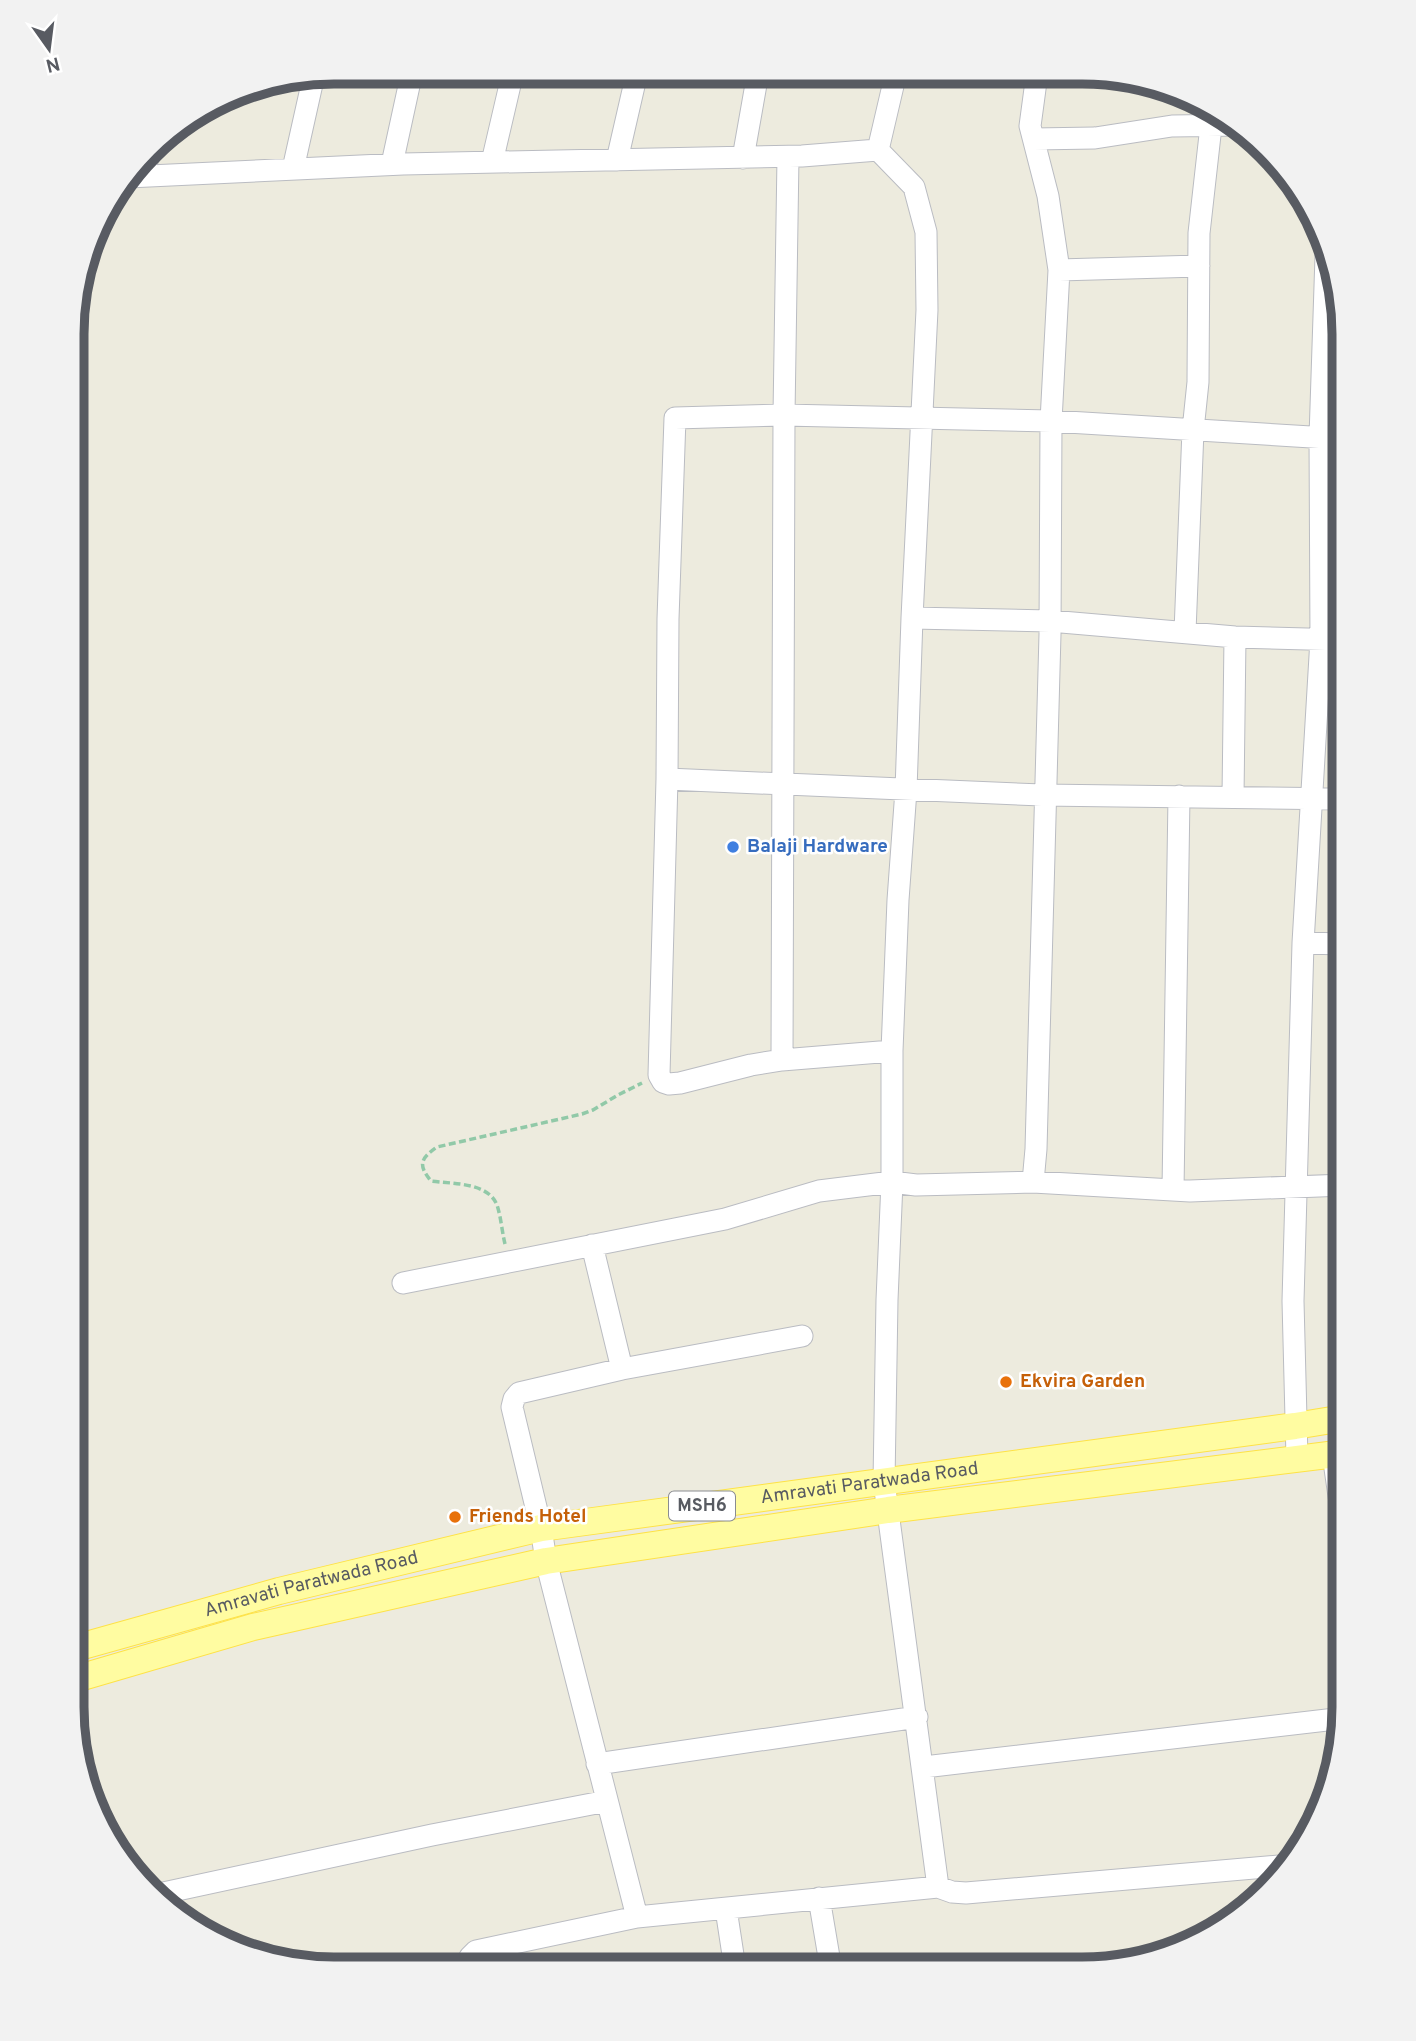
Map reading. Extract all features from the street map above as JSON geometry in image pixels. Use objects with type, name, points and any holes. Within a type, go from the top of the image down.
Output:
[{"type":"main road","name":"Amravati Paratwada Road","points":[[84,1646],[279,1591],[541,1528],[1332,1420]]},
{"type":"main road","name":"Amravati Paratwada Road","points":[[84,1676],[253,1627],[546,1562],[888,1510],[1332,1455]]},
{"type":"street","points":[[743,158],[756,84]]},
{"type":"street","points":[[878,149],[893,84]]},
{"type":"street","points":[[1033,1182],[1050,621],[1051,421],[1059,270],[1048,196],[1030,126],[1036,84]]},
{"type":"street","points":[[293,169],[312,85]]},
{"type":"street","points":[[391,164],[409,85]]},
{"type":"street","points":[[492,162],[510,85]]},
{"type":"street","points":[[617,160],[634,85]]},
{"type":"street","points":[[1034,139],[1095,138],[1172,126],[1221,126]]},
{"type":"street","points":[[1185,632],[1192,430],[1198,382],[1199,233],[1211,126]]},
{"type":"street","points":[[141,176],[391,164],[788,157],[878,149]]},
{"type":"street","points":[[878,149],[914,187],[926,232],[927,310],[892,1051],[892,1182],[884,1482],[938,1886]]},
{"type":"street","points":[[782,1060],[788,157]]},
{"type":"street","points":[[1059,270],[1199,266]]},
{"type":"street","points":[[1297,1458],[1293,1301],[1303,943],[1321,639],[1320,437],[1326,282]]},
{"type":"street","points":[[892,1051],[782,1060],[680,1083],[663,1082],[659,1075],[667,779],[668,619],[675,418],[785,415],[1051,421],[1332,438]]},
{"type":"street","points":[[912,618],[1050,621],[1235,637],[1332,639]]},
{"type":"street","points":[[1233,797],[1235,637]]},
{"type":"street","points":[[667,779],[1045,795],[1332,799]]},
{"type":"street","points":[[1173,1190],[1179,796]]},
{"type":"street","points":[[1303,943],[1332,944]]},
{"type":"street","points":[[404,1283],[725,1219],[819,1191],[892,1182],[916,1185],[1033,1182],[1190,1191],[1332,1185]]},
{"type":"street","points":[[592,1245],[622,1370]]},
{"type":"street","points":[[637,1917],[546,1562],[541,1528],[512,1407],[514,1399],[519,1393],[622,1370],[802,1336]]},
{"type":"street","points":[[597,1764],[917,1717]]},
{"type":"street","points":[[924,1767],[1331,1719]]},
{"type":"street","points":[[166,1892],[432,1835],[607,1801]]},
{"type":"street","points":[[470,1957],[476,1951],[637,1917],[938,1886],[952,1892],[966,1893],[1274,1866]]},
{"type":"street","points":[[819,1898],[829,1957]]},
{"type":"street","points":[[726,1909],[733,1957]]},
{"type":"path","points":[[509,1262],[496,1203],[489,1193],[478,1188],[432,1181],[424,1173],[424,1156],[437,1147],[582,1114],[659,1075]]},
{"type":"place","name":"Balaji Hardware","points":[[733,847]]},
{"type":"place","name":"Ekvira Garden","points":[[1006,1382]]},
{"type":"place","name":"Friends Hotel","points":[[455,1517]]}]
